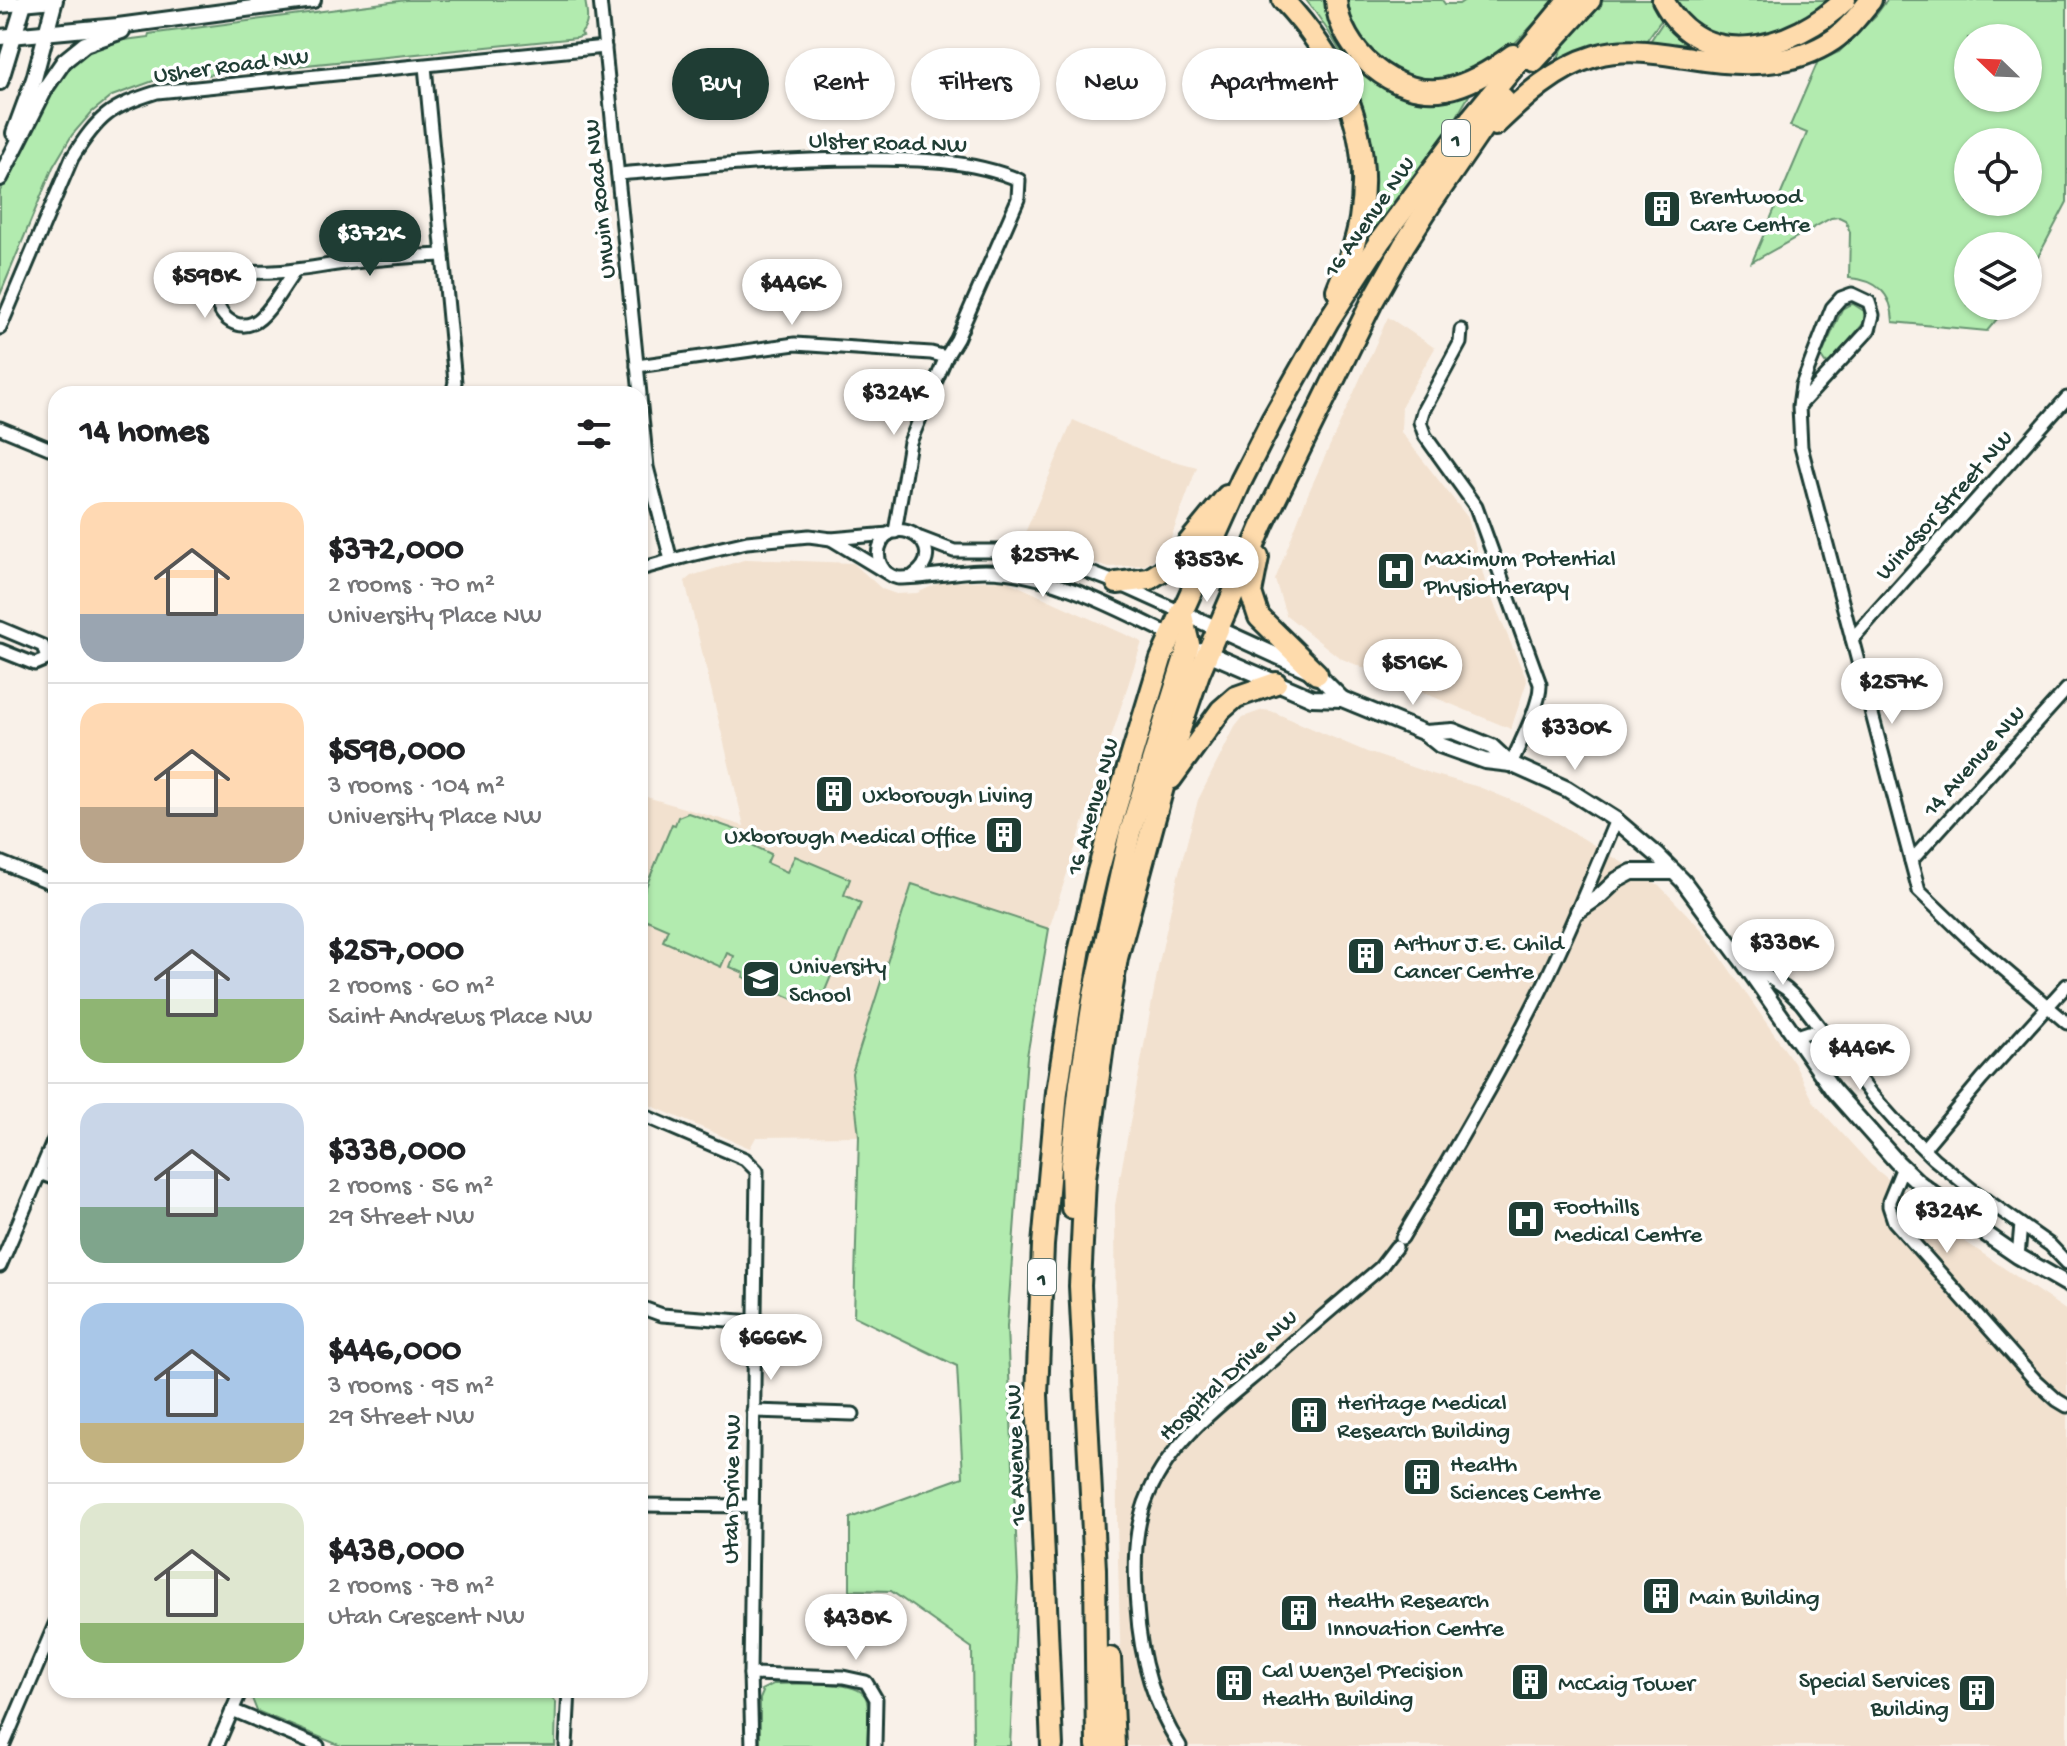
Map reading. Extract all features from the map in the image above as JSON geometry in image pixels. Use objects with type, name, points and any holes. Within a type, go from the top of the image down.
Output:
[{"type":"highway","points":[[1283,0],[1306,24],[1332,64],[1346,90],[1359,140],[1363,178],[1360,219],[1328,321]]},
{"type":"highway","points":[[1336,0],[1337,13],[1353,49],[1367,63],[1414,88],[1447,89],[1469,82],[1501,64],[1536,38]]},
{"type":"highway","name":"16 Avenue NW","points":[[1097,1746],[1095,1569],[1080,1286],[1085,1178],[1117,958],[1178,735],[1189,644],[1181,612],[1272,420],[1354,279],[1424,180],[1569,0]]},
{"type":"highway","name":"16 Avenue NW","points":[[1052,1746],[1037,1395],[1043,1245],[1057,1092],[1080,948],[1097,875],[1161,659],[1217,629],[1263,524],[1371,304],[1404,245],[1505,96],[1590,0]]},
{"type":"highway","points":[[1663,0],[1671,15],[1692,35],[1723,46],[1754,47],[1796,36],[1845,0]]},
{"type":"highway","points":[[1463,155],[1539,85],[1595,56],[1645,51],[1718,63],[1772,62],[1803,55],[1834,40],[1871,0]]},
{"type":"highway","points":[[1117,583],[1149,579],[1162,571],[1241,481]]},
{"type":"highway","points":[[1263,524],[1251,593],[1254,607],[1270,629],[1317,674]]},
{"type":"highway","points":[[1080,1286],[1072,1242],[1071,1165],[1094,995],[1130,832],[1189,644]]},
{"type":"highway","points":[[1154,820],[1172,777],[1221,710],[1236,697],[1276,683]]},
{"type":"highway","points":[[1095,1569],[1109,1638],[1114,1746]]},
{"type":"street","points":[[0,5],[54,0],[29,97],[0,170]]},
{"type":"street","points":[[8,37],[313,0]]},
{"type":"street","name":"Unwin Road NW","points":[[600,0],[639,386]]},
{"type":"street","points":[[0,82],[8,37],[25,2]]},
{"type":"street","points":[[0,178],[46,87],[64,61],[85,44],[149,22]]},
{"type":"street","name":"Usher Road NW","points":[[0,328],[72,158],[100,119],[123,103],[157,92],[605,47]]},
{"type":"street","points":[[425,66],[454,386]]},
{"type":"street","name":"Ulster Road NW","points":[[618,174],[764,161],[896,159],[964,163],[1019,180],[1018,199],[910,442],[892,533]]},
{"type":"street","points":[[295,271],[265,314],[254,323],[241,326],[231,323],[218,308],[217,295],[226,279],[238,274],[443,255]]},
{"type":"street","points":[[1799,406],[1869,330],[1873,315],[1869,302],[1852,294],[1841,298],[1832,308],[1802,385],[1799,406],[1801,447],[1919,891],[1972,942],[2067,1023]]},
{"type":"street","points":[[1461,330],[1460,343],[1420,422],[1425,436],[1476,507],[1540,684],[1535,705],[1511,764]]},
{"type":"street","points":[[637,366],[795,344],[931,353],[946,357]]},
{"type":"street","name":"Windsor Street NW","points":[[1852,639],[2067,398]]},
{"type":"street","points":[[0,428],[48,448]]},
{"type":"street","name":"Unwin Road NW","points":[[648,471],[671,560]]},
{"type":"street","points":[[648,567],[747,542],[809,536],[831,539],[908,531],[954,551],[1028,554],[1062,562],[1117,583],[1317,674],[1342,699]]},
{"type":"street","points":[[885,572],[878,552],[880,545],[892,533]]},
{"type":"street","points":[[913,576],[926,559],[920,538]]},
{"type":"street","points":[[831,539],[898,578],[984,571],[1027,575],[1099,601],[1312,698],[1342,699],[1425,733],[1453,731],[1492,747],[1511,764],[1567,789],[1616,820],[1674,872],[1741,959],[1833,1090],[1903,1167],[1953,1210],[2018,1256],[2067,1284]]},
{"type":"street","points":[[0,628],[43,646],[47,659],[35,664],[0,650]]},
{"type":"street","name":"14 Avenue NW","points":[[1911,861],[2067,689]]},
{"type":"street","name":"Hospital Drive NW","points":[[1180,1746],[1165,1724],[1149,1679],[1138,1624],[1135,1560],[1148,1494],[1165,1462],[1192,1431],[1380,1268],[1399,1242],[1493,1082],[1542,988],[1616,820]]},
{"type":"street","points":[[0,862],[48,882]]},
{"type":"street","points":[[1578,911],[1632,872],[1674,872]]},
{"type":"street","points":[[1741,959],[1786,989],[1801,1003],[1871,1094],[1924,1148],[1975,1192],[2050,1245],[2067,1263]]},
{"type":"street","points":[[1924,1148],[2067,985]]},
{"type":"street","points":[[1794,1037],[1809,1032],[1830,1040]]},
{"type":"street","name":"Utah Drive NW","points":[[648,1117],[745,1159],[757,1171],[750,1674],[752,1746]]},
{"type":"street","points":[[0,1266],[48,1154]]},
{"type":"street","points":[[1903,1167],[1889,1201],[1894,1221],[2035,1380],[2067,1406]]},
{"type":"street","points":[[40,1173],[48,1176]]},
{"type":"street","points":[[2018,1256],[2021,1225]]},
{"type":"street","points":[[648,1310],[662,1315],[754,1322]]},
{"type":"street","points":[[753,1411],[853,1414]]},
{"type":"street","points":[[648,1505],[752,1506]]},
{"type":"street","points":[[3,1746],[48,1641]]},
{"type":"street","points":[[750,1674],[843,1677],[866,1682],[876,1699],[875,1746]]},
{"type":"street","points":[[217,1746],[237,1698]]},
{"type":"street","points":[[566,1746],[569,1698]]},
{"type":"street","points":[[232,1710],[318,1746]]},
{"type":"shaded area","points":[[1388,317],[1435,348],[1402,405],[1401,432],[1468,518],[1486,585],[1527,681],[1511,729],[1340,658],[1286,615],[1275,580],[1308,494]]},
{"type":"shaded area","points":[[1073,420],[1155,456],[1197,467],[1171,538],[1161,554],[1145,565],[1109,567],[1022,540]]},
{"type":"shaded area","points":[[747,559],[853,563],[882,589],[896,594],[917,593],[941,582],[1005,580],[1142,642],[1049,929],[912,884],[852,1073],[859,1136],[756,1137],[750,1148],[648,1104],[648,797],[744,826],[685,581],[691,576]]},
{"type":"shaded area","name":"Foothills Medical Centre","points":[[1263,710],[1367,752],[1479,787],[1523,805],[1659,885],[1703,931],[1794,1063],[1815,1104],[1871,1165],[1954,1234],[2067,1311],[2067,1746],[1123,1746],[1117,1523],[1115,1205],[1159,963],[1198,800],[1235,727],[1243,717]]},
{"type":"green space","points":[[406,0],[585,0],[587,22],[581,33],[583,36],[577,38],[156,80],[112,96],[92,112],[72,135],[53,167],[0,295],[0,191],[60,73],[77,59],[97,47],[148,37],[149,34]]},
{"type":"green space","points":[[1306,0],[1327,0],[1333,24],[1344,48],[1338,48]]},
{"type":"green space","points":[[1340,0],[1442,0],[1445,4],[1459,4],[1465,0],[1557,0],[1512,46],[1489,64],[1442,83],[1405,78],[1355,43]]},
{"type":"green space","points":[[1600,0],[1655,0],[1662,19],[1643,45],[1596,50],[1556,61],[1565,44]]},
{"type":"green space","points":[[1675,0],[1835,0],[1810,20],[1750,40],[1697,32]]},
{"type":"green space","points":[[1853,0],[1863,0],[1827,35],[1807,45],[1761,58],[1649,43],[1663,22],[1668,22],[1728,52]]},
{"type":"green space","points":[[1887,0],[2067,0],[2067,202],[2042,249],[2042,232],[1954,232],[1954,320],[1996,320],[1987,331],[1893,322],[1890,303],[1881,290],[1868,282],[1849,278],[1850,232],[1845,220],[1839,217],[1831,218],[1752,262],[1807,133],[1790,126],[1818,61],[1839,52]]},
{"type":"green space","points":[[1364,70],[1370,76],[1471,92],[1449,130],[1361,255],[1373,195],[1374,169],[1366,117]]},
{"type":"green space","points":[[1853,304],[1864,311],[1864,323],[1831,362],[1825,363],[1821,357],[1842,309]]},
{"type":"green space","points":[[688,813],[757,837],[754,846],[771,854],[767,863],[787,872],[795,856],[850,879],[844,895],[861,903],[824,993],[821,992],[818,999],[810,1003],[800,998],[798,1001],[743,977],[744,973],[730,967],[734,956],[727,953],[721,967],[663,941],[668,929],[648,920],[648,882],[672,824],[675,825],[678,817]]},
{"type":"green space","points":[[912,884],[1049,929],[1027,1056],[1007,1327],[1018,1580],[1010,1746],[973,1746],[972,1648],[891,1591],[850,1590],[850,1518],[963,1477],[957,1366],[854,1316],[859,1136],[852,1073]]},
{"type":"green space","points":[[773,1684],[837,1685],[859,1691],[865,1696],[868,1706],[867,1746],[760,1746],[761,1690]]},
{"type":"green space","points":[[252,1698],[552,1698],[556,1703],[555,1746],[341,1746],[257,1711]]},
{"type":"place","name":"Brentwood Care Centre","points":[[1662,209]]},
{"type":"place","name":"Maximum Potential Physiotherapy","points":[[1396,571]]},
{"type":"place","name":"Uxborough Living","points":[[834,794]]},
{"type":"place","name":"Uxborough Medical Office","points":[[1004,835]]},
{"type":"place","name":"Arthur J.E. Child Cancer Centre","points":[[1366,956]]},
{"type":"place","name":"University School","points":[[761,979]]},
{"type":"place","name":"Foothills Medical Centre","points":[[1526,1219]]},
{"type":"place","name":"Heritage Medical Research Building","points":[[1309,1415]]},
{"type":"place","name":"Health Sciences Centre","points":[[1422,1477]]},
{"type":"place","name":"Main Building","points":[[1661,1596]]},
{"type":"place","name":"Health Research Innovation Centre","points":[[1299,1613]]},
{"type":"place","name":"McCaig Tower","points":[[1530,1682]]},
{"type":"place","name":"Cal Wenzel Precision Health Building","points":[[1234,1683]]},
{"type":"place","name":"Special Services Building","points":[[1977,1693]]}]
